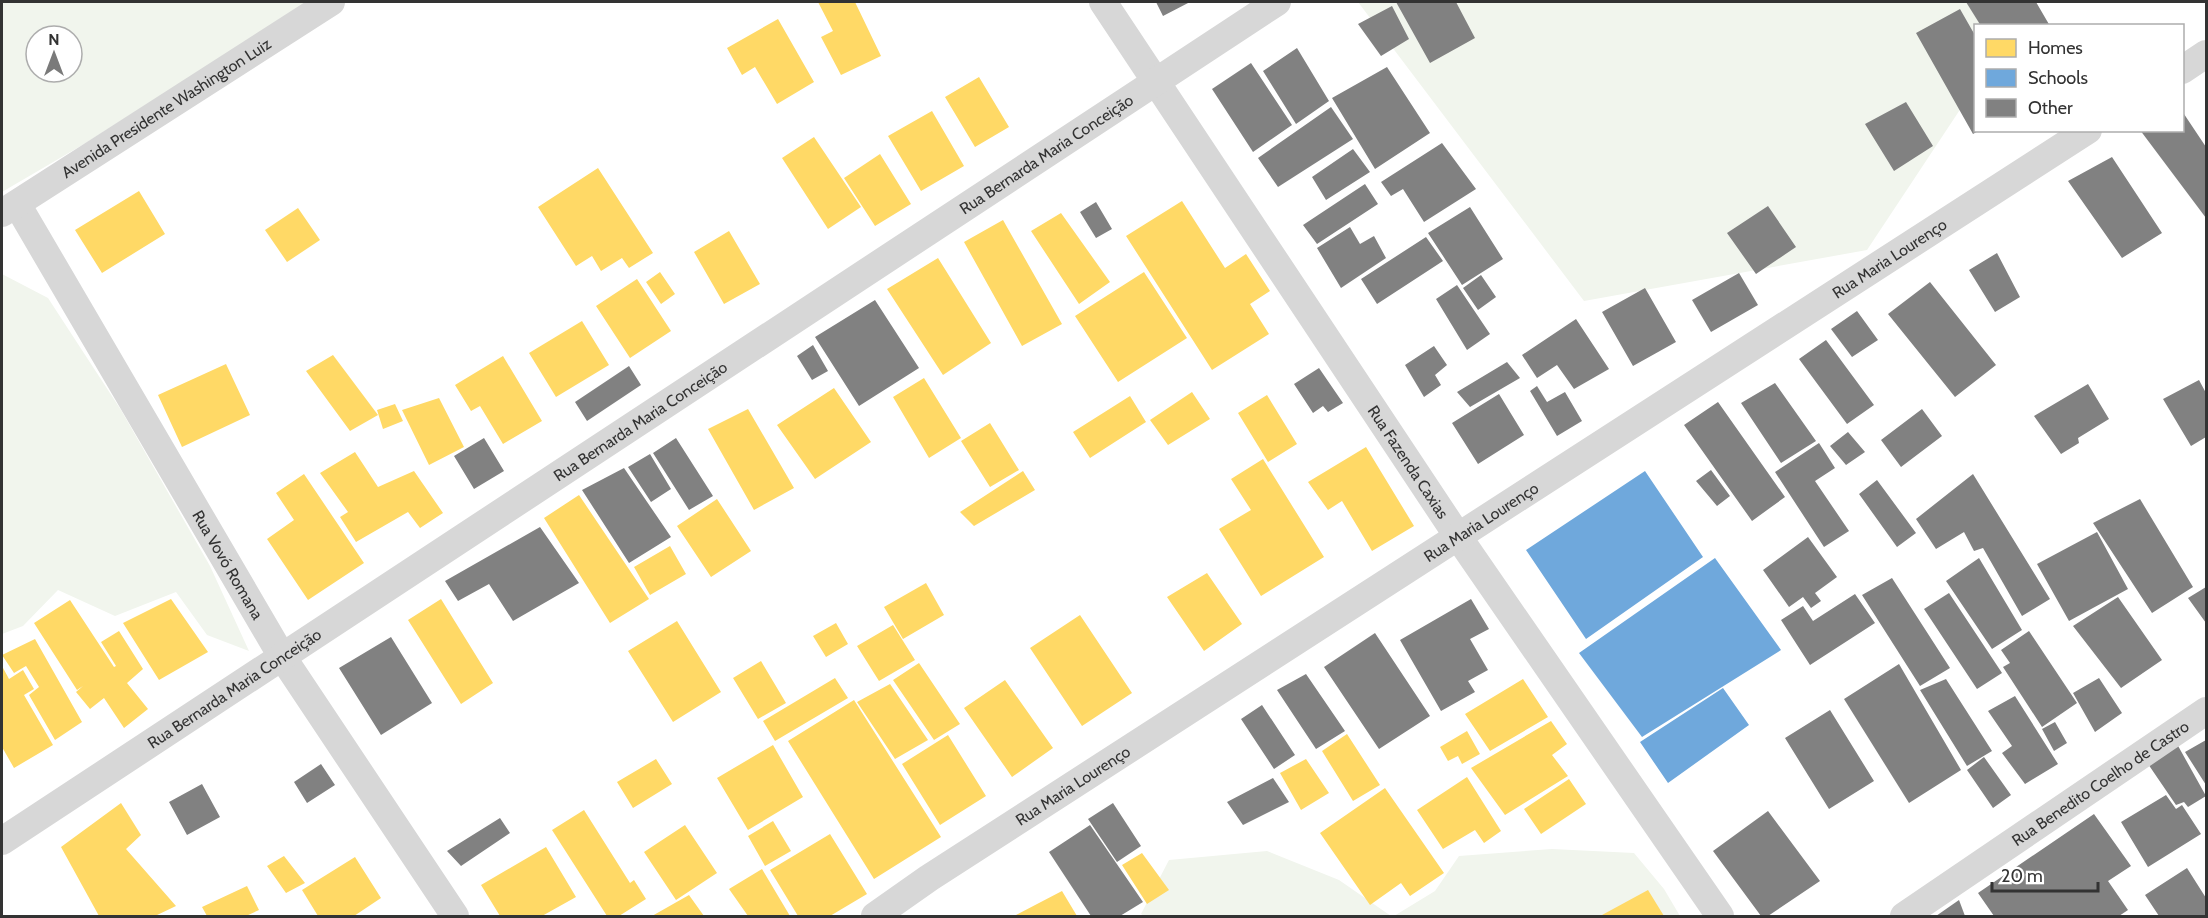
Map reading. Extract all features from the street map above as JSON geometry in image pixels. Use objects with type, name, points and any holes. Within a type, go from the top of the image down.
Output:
[{"type":"street","name":"Avenida Presidente Washington Luiz","points":[[9,208],[331,2]]},
{"type":"street","name":"Rua Fazenda Caxias","points":[[1103,2],[1459,538],[1720,916]]},
{"type":"street","name":"Rua Bernarda Maria Conceição","points":[[2,841],[281,655],[1277,2]]},
{"type":"street","points":[[2184,69],[2206,54]]},
{"type":"street","name":"Rua Maria Lourenço","points":[[875,916],[929,878],[2085,132]]},
{"type":"street","name":"Rua Vovó Romana","points":[[9,208],[281,655],[455,916]]},
{"type":"street","name":"Rua Benedito Coelho de Castro","points":[[1904,916],[2206,711]]},
{"type":"shaded area","points":[[2,2],[308,2],[84,144],[2,192]]},
{"type":"shaded area","points":[[1358,2],[2033,2],[2018,24],[1974,24],[1974,89],[1867,250],[1584,301]]},
{"type":"shaded area","points":[[2,274],[48,298],[121,410],[210,566],[249,651],[207,635],[176,592],[115,616],[58,590],[23,626],[2,634]]},
{"type":"shaded area","points":[[1552,849],[1634,853],[1664,889],[1680,916],[1394,916],[1435,891],[1459,856]]},
{"type":"shaded area","points":[[1267,851],[1339,880],[1391,916],[1144,916],[1141,914],[1169,860]]},
{"type":"building: Homes","points":[[818,2],[855,2],[881,56],[841,75],[821,37],[833,31]]},
{"type":"building: Homes","points":[[778,19],[814,82],[777,104],[755,67],[742,75],[727,48]]},
{"type":"building: Homes","points":[[979,77],[1009,127],[975,147],[945,97]]},
{"type":"building: Homes","points":[[932,111],[964,166],[921,191],[888,136]]},
{"type":"building: Homes","points":[[814,137],[861,207],[828,229],[782,158]]},
{"type":"building: Homes","points":[[880,154],[911,204],[875,226],[844,178]]},
{"type":"building: Homes","points":[[598,168],[653,253],[629,268],[622,258],[601,271],[592,256],[576,266],[538,207]]},
{"type":"building: Homes","points":[[139,191],[165,234],[102,273],[75,230]]},
{"type":"building: Homes","points":[[1182,201],[1225,268],[1246,254],[1270,291],[1250,304],[1269,334],[1212,370],[1126,236]]},
{"type":"building: Homes","points":[[298,208],[320,240],[287,262],[265,230]]},
{"type":"building: Homes","points":[[1061,213],[1110,282],[1079,304],[1031,231]]},
{"type":"building: Homes","points":[[1003,220],[1062,324],[1022,346],[964,242]]},
{"type":"building: Homes","points":[[729,231],[760,284],[724,304],[694,252]]},
{"type":"building: Homes","points":[[938,258],[991,343],[943,375],[887,289]]},
{"type":"building: Homes","points":[[660,272],[675,294],[661,304],[646,282]]},
{"type":"building: Homes","points":[[1144,272],[1187,338],[1118,382],[1075,316]]},
{"type":"building: Homes","points":[[637,279],[671,331],[630,358],[596,306]]},
{"type":"building: Homes","points":[[582,321],[609,365],[556,397],[529,353]]},
{"type":"building: Homes","points":[[333,355],[378,415],[350,431],[306,371]]},
{"type":"building: Homes","points":[[503,356],[542,421],[503,444],[480,406],[471,411],[455,385]]},
{"type":"building: Homes","points":[[226,364],[250,415],[182,447],[158,395]]},
{"type":"building: Homes","points":[[924,378],[961,438],[929,458],[893,397]]},
{"type":"building: Homes","points":[[834,388],[871,442],[815,479],[777,425]]},
{"type":"building: Homes","points":[[1192,392],[1210,419],[1168,445],[1150,420]]},
{"type":"building: Homes","points":[[1267,395],[1297,444],[1268,462],[1238,413]]},
{"type":"building: Homes","points":[[1130,396],[1146,422],[1090,458],[1073,432]]},
{"type":"building: Homes","points":[[439,398],[464,447],[429,465],[402,410]]},
{"type":"building: Homes","points":[[395,404],[403,421],[383,429],[377,410]]},
{"type":"building: Homes","points":[[748,409],[794,488],[754,510],[708,429]]},
{"type":"building: Homes","points":[[990,423],[1019,470],[990,487],[961,441]]},
{"type":"building: Homes","points":[[1366,447],[1414,526],[1372,551],[1342,501],[1328,510],[1308,482]]},
{"type":"building: Homes","points":[[355,452],[378,487],[414,471],[443,513],[420,528],[408,512],[356,542],[340,517],[348,512],[320,473]]},
{"type":"building: Homes","points":[[1263,459],[1324,557],[1261,596],[1219,529],[1251,510],[1231,479]]},
{"type":"building: Homes","points":[[1023,471],[1035,490],[974,526],[960,512]]},
{"type":"building: Homes","points":[[304,474],[364,563],[308,600],[267,539],[294,520],[276,493]]},
{"type":"building: Homes","points":[[579,495],[649,599],[610,623],[544,518]]},
{"type":"building: Homes","points":[[717,499],[751,551],[711,577],[677,526]]},
{"type":"building: Homes","points":[[670,546],[686,574],[650,595],[634,567]]},
{"type":"building: Homes","points":[[1207,573],[1242,624],[1204,651],[1167,597]]},
{"type":"building: Homes","points":[[926,583],[944,615],[903,639],[884,607]]},
{"type":"building: Homes","points":[[171,599],[208,652],[159,680],[123,623]]},
{"type":"building: Homes","points":[[441,599],[493,683],[461,704],[408,620]]},
{"type":"building: Homes","points":[[70,600],[114,667],[116,666],[101,642],[119,631],[143,669],[127,683],[148,709],[124,728],[104,698],[90,709],[76,692],[83,686],[77,690],[34,623]]},
{"type":"building: Homes","points":[[1080,615],[1132,693],[1082,726],[1030,648]]},
{"type":"building: Homes","points":[[677,621],[721,692],[673,722],[628,651]]},
{"type":"building: Homes","points":[[836,623],[848,644],[826,657],[813,636]]},
{"type":"building: Homes","points":[[893,625],[915,660],[879,681],[857,646]]},
{"type":"building: Homes","points":[[35,639],[82,722],[55,740],[29,695],[39,687],[26,666],[14,673],[2,655]]},
{"type":"building: Homes","points":[[761,661],[786,703],[758,719],[733,678]]},
{"type":"building: Homes","points":[[919,663],[960,724],[934,740],[893,680]]},
{"type":"building: Homes","points":[[2,666],[9,679],[23,670],[34,689],[24,695],[53,745],[14,768],[2,747]]},
{"type":"building: Homes","points":[[835,678],[848,698],[775,741],[763,721]]},
{"type":"building: Homes","points":[[1523,679],[1548,717],[1490,751],[1465,714]]},
{"type":"building: Homes","points":[[1005,680],[1053,748],[1012,777],[964,708]]},
{"type":"building: Homes","points":[[890,684],[928,740],[895,759],[857,702]]},
{"type":"building: Homes","points":[[854,700],[941,837],[874,879],[788,741]]},
{"type":"building: Homes","points":[[1551,721],[1567,744],[1552,755],[1568,776],[1505,815],[1471,768]]},
{"type":"building: Homes","points":[[1467,731],[1480,754],[1462,764],[1458,756],[1448,761],[1440,747]]},
{"type":"building: Homes","points":[[1347,734],[1380,785],[1353,801],[1322,751]]},
{"type":"building: Homes","points":[[948,735],[986,796],[940,825],[902,764]]},
{"type":"building: Homes","points":[[773,745],[803,797],[748,830],[717,778]]},
{"type":"building: Homes","points":[[656,759],[672,784],[633,808],[617,782]]},
{"type":"building: Homes","points":[[1306,759],[1329,793],[1301,810],[1280,773]]},
{"type":"building: Homes","points":[[1467,777],[1501,831],[1484,843],[1475,830],[1443,849],[1417,810]]},
{"type":"building: Homes","points":[[1569,779],[1586,804],[1541,834],[1524,809]]},
{"type":"building: Homes","points":[[1385,788],[1444,873],[1410,896],[1401,883],[1370,905],[1320,833]]},
{"type":"building: Homes","points":[[121,803],[141,835],[126,849],[176,906],[155,916],[99,916],[61,847]]},
{"type":"building: Homes","points":[[584,810],[630,883],[634,880],[646,899],[619,916],[607,916],[552,830]]},
{"type":"building: Homes","points":[[773,821],[791,851],[765,866],[748,836]]},
{"type":"building: Homes","points":[[685,825],[717,873],[676,900],[644,852]]},
{"type":"building: Homes","points":[[830,834],[867,894],[830,916],[798,916],[770,870]]},
{"type":"building: Homes","points":[[546,847],[576,897],[542,916],[500,916],[481,885]]},
{"type":"building: Homes","points":[[1142,853],[1169,890],[1147,904],[1122,865]]},
{"type":"building: Homes","points":[[284,856],[305,883],[286,893],[267,866]]},
{"type":"building: Homes","points":[[355,857],[381,898],[354,916],[318,916],[302,890]]},
{"type":"building: Homes","points":[[762,869],[790,916],[748,916],[729,889]]},
{"type":"building: Homes","points":[[247,886],[259,910],[246,916],[207,916],[202,907]]},
{"type":"building: Homes","points":[[1648,890],[1664,916],[1602,915]]},
{"type":"building: Homes","points":[[1062,891],[1077,916],[1014,916]]},
{"type":"building: Homes","points":[[689,895],[704,916],[652,916]]},
{"type":"building: Schools","points":[[1645,471],[1703,557],[1586,639],[1526,550]]},
{"type":"building: Schools","points":[[1715,558],[1781,650],[1642,737],[1579,653]]},
{"type":"building: Schools","points":[[1723,688],[1749,725],[1668,783],[1640,742]]},
{"type":"building: Other","points":[[1156,2],[1190,2],[1163,16]]},
{"type":"building: Other","points":[[1396,2],[1456,2],[1475,38],[1430,63]]},
{"type":"building: Other","points":[[1966,2],[2036,2],[2049,24],[1980,24]]},
{"type":"building: Other","points":[[1392,6],[1409,39],[1381,56],[1358,24]]},
{"type":"building: Other","points":[[1960,9],[1974,34],[1974,132],[1976,132],[1973,134],[1916,33]]},
{"type":"building: Other","points":[[1297,48],[1329,101],[1296,124],[1263,71]]},
{"type":"building: Other","points":[[1251,63],[1292,125],[1253,152],[1212,89]]},
{"type":"building: Other","points":[[1387,67],[1430,133],[1375,169],[1332,98]]},
{"type":"building: Other","points":[[1906,102],[1933,146],[1894,171],[1865,124]]},
{"type":"building: Other","points":[[1331,107],[1353,139],[1278,187],[1258,158]]},
{"type":"building: Other","points":[[2184,114],[2206,147],[2206,218],[2142,132],[2184,132]]},
{"type":"building: Other","points":[[1442,143],[1476,189],[1424,222],[1403,189],[1391,196],[1381,182]]},
{"type":"building: Other","points":[[1353,149],[1370,172],[1326,200],[1312,177]]},
{"type":"building: Other","points":[[2112,157],[2162,233],[2122,258],[2068,181]]},
{"type":"building: Other","points":[[1365,184],[1378,204],[1317,244],[1303,225]]},
{"type":"building: Other","points":[[1096,202],[1112,229],[1096,238],[1080,212]]},
{"type":"building: Other","points":[[1768,206],[1796,247],[1756,274],[1727,233]]},
{"type":"building: Other","points":[[1470,207],[1503,259],[1462,285],[1428,233]]},
{"type":"building: Other","points":[[1350,227],[1360,244],[1374,236],[1386,258],[1341,288],[1317,248]]},
{"type":"building: Other","points":[[1426,237],[1443,261],[1377,304],[1361,279]]},
{"type":"building: Other","points":[[1997,253],[2020,297],[1995,312],[1969,270]]},
{"type":"building: Other","points":[[1739,273],[1758,305],[1711,332],[1692,300]]},
{"type":"building: Other","points":[[1481,275],[1496,297],[1478,310],[1463,288]]},
{"type":"building: Other","points":[[1930,282],[1996,365],[1955,397],[1888,314]]},
{"type":"building: Other","points":[[1457,285],[1490,334],[1467,350],[1436,299]]},
{"type":"building: Other","points":[[1645,288],[1676,342],[1633,366],[1602,312]]},
{"type":"building: Other","points":[[875,300],[919,368],[859,406],[815,337]]},
{"type":"building: Other","points":[[1857,311],[1878,340],[1852,357],[1831,329]]},
{"type":"building: Other","points":[[1576,319],[1609,369],[1574,389],[1557,365],[1537,378],[1522,355]]},
{"type":"building: Other","points":[[1826,340],[1874,405],[1847,424],[1799,359]]},
{"type":"building: Other","points":[[813,345],[828,371],[812,380],[797,356]]},
{"type":"building: Other","points":[[1434,346],[1447,365],[1435,375],[1441,385],[1424,397],[1405,365]]},
{"type":"building: Other","points":[[1507,362],[1520,378],[1470,407],[1457,392]]},
{"type":"building: Other","points":[[629,366],[641,385],[587,421],[575,402]]},
{"type":"building: Other","points":[[1319,368],[1343,403],[1328,412],[1323,406],[1313,413],[1294,384]]},
{"type":"building: Other","points":[[2199,380],[2206,393],[2206,437],[2191,446],[2163,399]]},
{"type":"building: Other","points":[[1775,383],[1816,441],[1781,463],[1741,403]]},
{"type":"building: Other","points":[[2088,384],[2109,419],[2078,438],[2079,443],[2061,454],[2034,416]]},
{"type":"building: Other","points":[[1537,386],[1547,402],[1565,392],[1582,421],[1557,436],[1530,391]]},
{"type":"building: Other","points":[[1499,394],[1524,435],[1478,464],[1452,423]]},
{"type":"building: Other","points":[[1718,402],[1785,497],[1752,521],[1684,425]]},
{"type":"building: Other","points":[[1922,409],[1942,436],[1901,467],[1881,440]]},
{"type":"building: Other","points":[[1848,432],[1865,452],[1846,465],[1830,446]]},
{"type":"building: Other","points":[[484,438],[504,471],[474,489],[454,456]]},
{"type":"building: Other","points":[[676,438],[713,496],[689,510],[653,453]]},
{"type":"building: Other","points":[[1819,443],[1835,468],[1815,481],[1849,531],[1824,547],[1775,472]]},
{"type":"building: Other","points":[[650,454],[671,489],[651,502],[628,467]]},
{"type":"building: Other","points":[[624,468],[671,537],[629,563],[582,490]]},
{"type":"building: Other","points":[[1711,470],[1730,496],[1717,506],[1696,481]]},
{"type":"building: Other","points":[[1973,474],[2050,599],[2022,616],[1983,548],[1974,551],[1964,532],[1936,549],[1916,519]]},
{"type":"building: Other","points":[[1877,480],[1916,533],[1897,547],[1859,494]]},
{"type":"building: Other","points":[[2140,499],[2193,587],[2152,613],[2093,523]]},
{"type":"building: Other","points":[[540,527],[579,583],[513,621],[489,584],[458,601],[445,581]]},
{"type":"building: Other","points":[[2097,532],[2128,589],[2069,621],[2037,564]]},
{"type":"building: Other","points":[[1808,537],[1837,577],[1815,593],[1821,601],[1811,608],[1803,597],[1789,607],[1763,570]]},
{"type":"building: Other","points":[[1979,558],[2022,630],[1992,649],[1946,581]]},
{"type":"building: Other","points":[[1892,578],[1950,668],[1920,686],[1862,595]]},
{"type":"building: Other","points":[[2206,587],[2206,623],[2188,598]]},
{"type":"building: Other","points":[[1949,593],[2002,673],[1977,689],[1924,609]]},
{"type":"building: Other","points":[[1855,594],[1875,623],[1810,665],[1781,620],[1803,606],[1813,621]]},
{"type":"building: Other","points":[[2118,597],[2162,660],[2121,688],[2073,626]]},
{"type":"building: Other","points":[[1471,599],[1489,629],[1470,639],[1488,670],[1468,681],[1475,692],[1441,711],[1400,640]]},
{"type":"building: Other","points":[[2029,631],[2077,703],[2042,727],[2003,667],[2010,663],[2001,650]]},
{"type":"building: Other","points":[[1375,633],[1430,716],[1379,749],[1324,667]]},
{"type":"building: Other","points":[[391,637],[432,703],[381,735],[339,668]]},
{"type":"building: Other","points":[[1899,664],[1961,770],[1909,803],[1844,699]]},
{"type":"building: Other","points":[[1306,674],[1345,731],[1316,749],[1277,690]]},
{"type":"building: Other","points":[[2099,678],[2122,713],[2095,732],[2073,693]]},
{"type":"building: Other","points":[[1946,679],[1992,751],[1967,766],[1920,690]]},
{"type":"building: Other","points":[[2015,696],[2058,764],[2025,784],[2002,753],[2012,746],[1988,711]]},
{"type":"building: Other","points":[[1262,705],[1295,755],[1274,769],[1241,719]]},
{"type":"building: Other","points":[[1830,710],[1874,781],[1829,809],[1785,738]]},
{"type":"building: Other","points":[[2055,722],[2067,743],[2054,751],[2042,729]]},
{"type":"building: Other","points":[[2206,740],[2206,785],[2185,752]]},
{"type":"building: Other","points":[[2177,744],[2206,796],[2188,807],[2184,802],[2176,805],[2146,761]]},
{"type":"building: Other","points":[[1984,757],[2011,795],[1993,808],[1967,770]]},
{"type":"building: Other","points":[[321,764],[335,785],[307,803],[294,782]]},
{"type":"building: Other","points":[[1273,778],[1289,802],[1243,825],[1227,802]]},
{"type":"building: Other","points":[[202,784],[220,817],[187,835],[169,802]]},
{"type":"building: Other","points":[[2166,795],[2176,809],[2182,805],[2201,834],[2148,867],[2121,822]]},
{"type":"building: Other","points":[[1113,803],[1141,846],[1117,862],[1088,819]]},
{"type":"building: Other","points":[[1768,811],[1820,881],[1768,916],[1761,916],[1713,851]]},
{"type":"building: Other","points":[[2094,814],[2131,866],[2108,881],[2128,910],[2119,916],[1994,916],[1978,893]]},
{"type":"building: Other","points":[[500,818],[510,833],[461,866],[447,851]]},
{"type":"building: Other","points":[[1090,825],[1143,902],[1120,916],[1091,916],[1049,852]]},
{"type":"building: Other","points":[[2187,868],[2206,898],[2206,916],[2159,916],[2145,895]]},
{"type":"building: Other","points":[[1959,900],[1965,916],[1936,916]]}]
